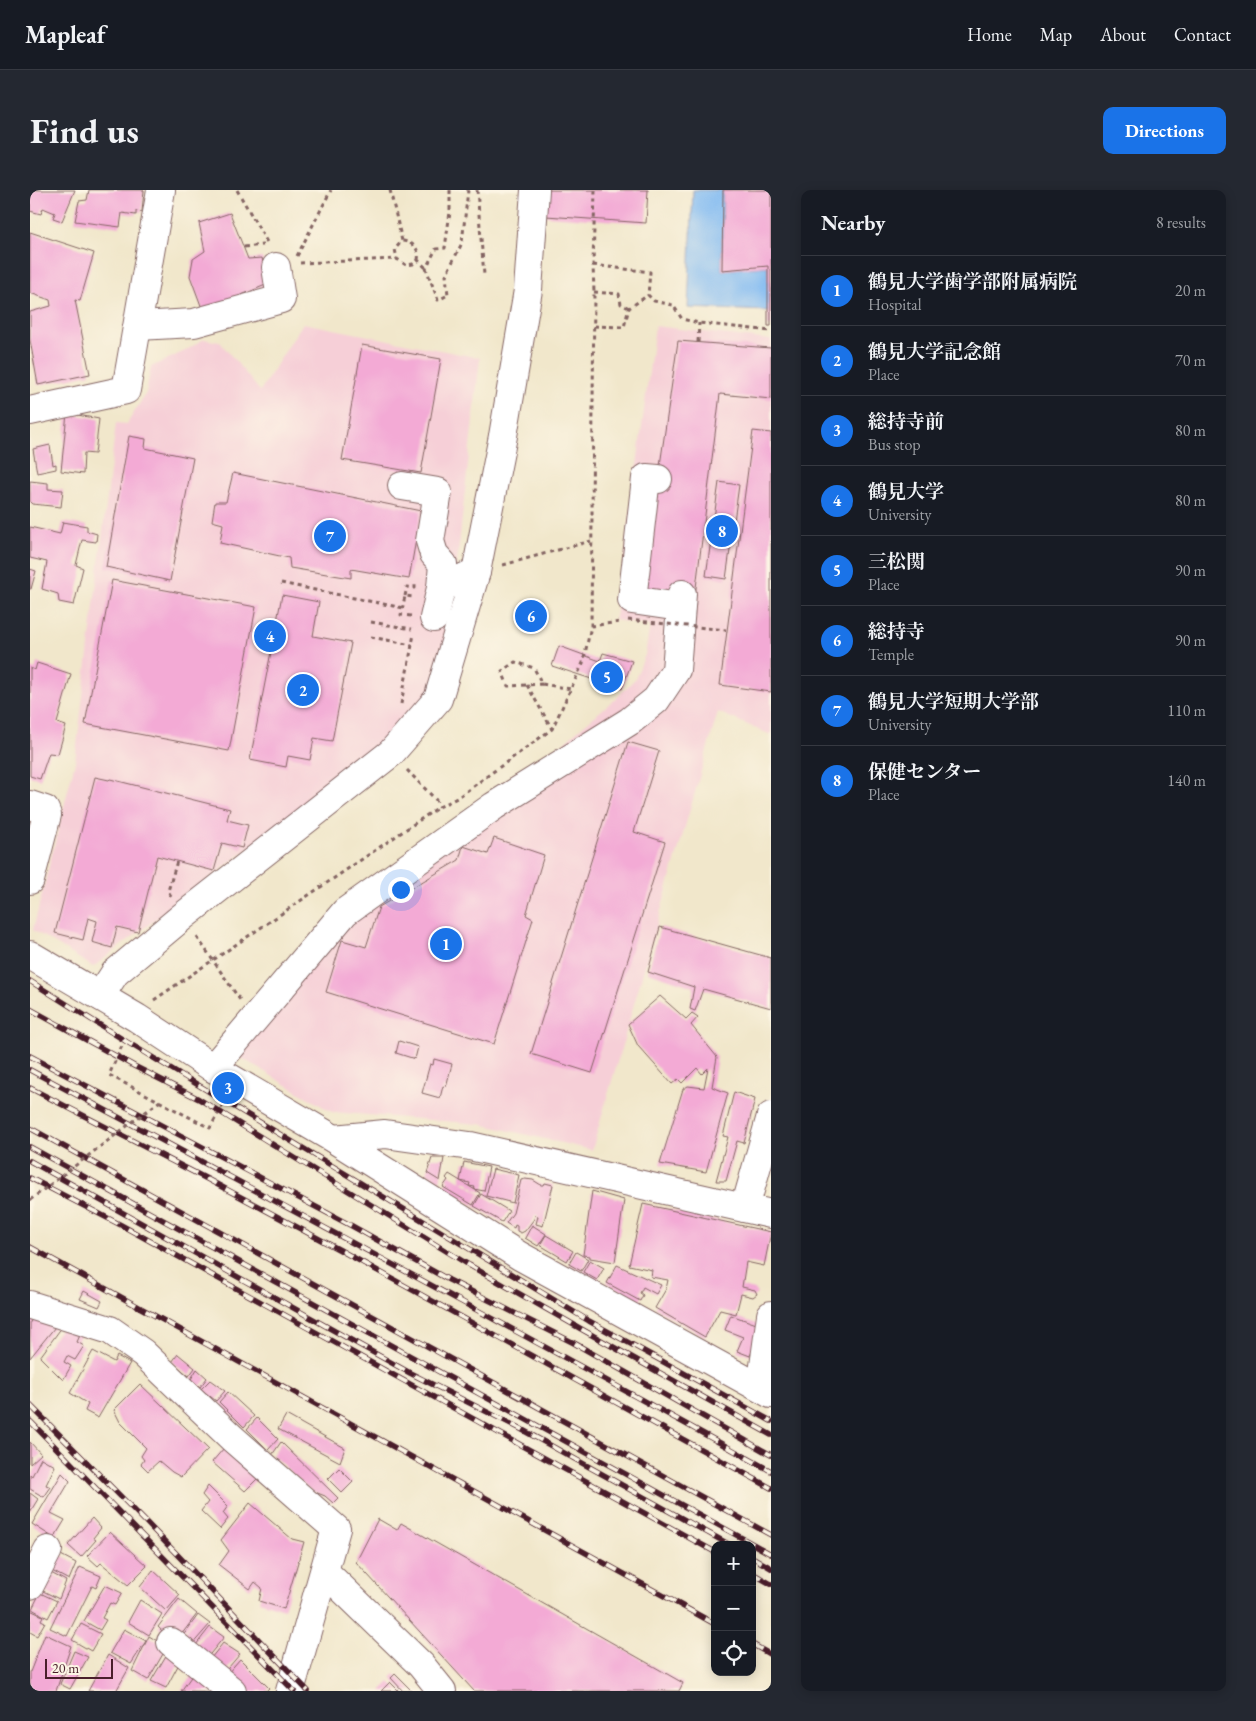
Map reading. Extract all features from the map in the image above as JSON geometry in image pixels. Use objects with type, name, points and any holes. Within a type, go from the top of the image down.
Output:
[{"type":"street","points":[[30,411],[126,390],[161,190]]},
{"type":"street","points":[[100,996],[115,973],[182,917],[391,753],[438,699],[476,572],[503,436],[528,290],[536,190]]},
{"type":"street","points":[[138,326],[194,323],[281,298],[272,256]]},
{"type":"street","points":[[213,1068],[345,912],[494,806],[630,721],[656,700],[676,670],[680,609],[632,600],[646,478],[658,479]]},
{"type":"street","points":[[402,486],[438,492],[430,542],[434,554],[443,564],[441,588],[425,624]]},
{"type":"street","points":[[441,588],[476,572]]},
{"type":"street","points":[[30,805],[44,810],[47,815],[30,880]]},
{"type":"street","points":[[30,955],[137,1018],[213,1068],[334,1140],[520,1256],[766,1391],[771,1315]]},
{"type":"street","points":[[745,1208],[771,1116]]},
{"type":"street","points":[[334,1140],[385,1134],[470,1146],[771,1214]]},
{"type":"street","points":[[30,1305],[110,1330],[143,1353],[232,1438],[336,1528],[290,1691]]},
{"type":"street","points":[[30,1585],[48,1550]]},
{"type":"street","points":[[325,1572],[421,1665],[442,1691]]},
{"type":"street","points":[[171,1642],[232,1691]]},
{"type":"path","points":[[237,190],[272,256]]},
{"type":"path","points":[[331,190],[293,263],[397,259],[406,265],[413,264],[418,260],[419,254],[416,248],[409,242],[402,241]]},
{"type":"path","points":[[390,190],[402,241]]},
{"type":"path","points":[[426,268],[436,249],[445,248],[450,212],[450,190]]},
{"type":"path","points":[[418,260],[426,268],[438,300],[448,295],[446,276],[462,243],[468,190]]},
{"type":"path","points":[[477,190],[484,275]]},
{"type":"path","points":[[397,259],[395,249],[402,241]]},
{"type":"path","points":[[593,265],[650,272],[648,295],[654,301],[673,305],[682,319],[699,323],[771,331]]},
{"type":"path","points":[[594,292],[619,294],[621,304],[629,308]]},
{"type":"path","points":[[594,326],[624,327],[629,308],[648,295]]},
{"type":"path","points":[[698,342],[699,323]]},
{"type":"path","points":[[476,572],[592,541]]},
{"type":"path","points":[[281,583],[403,608]]},
{"type":"path","points":[[591,626],[680,609],[726,630]]},
{"type":"path","points":[[371,622],[425,624]]},
{"type":"path","points":[[371,637],[412,644]]},
{"type":"path","points":[[542,684],[534,668],[515,662],[502,671],[508,686],[542,684],[571,689]]},
{"type":"path","points":[[527,685],[552,729]]},
{"type":"path","points":[[391,753],[436,800],[439,807]]},
{"type":"path","points":[[177,861],[168,892],[182,917],[214,960],[240,1000],[235,1009]]},
{"type":"path","points":[[129,1032],[109,1075],[210,1128],[226,1099]]},
{"type":"path","points":[[30,1200],[160,1101]]},
{"type":"shaded area","points":[[303,323],[480,358],[454,589],[453,621],[435,684],[388,742],[93,967],[33,930],[75,762],[116,423],[127,424],[146,393],[151,367],[185,351],[204,339],[220,342],[260,391]]},
{"type":"shaded area","points":[[655,326],[771,340],[771,735],[718,712],[592,1150],[480,1124],[332,1112],[218,1044],[265,985],[356,897],[542,764],[635,679],[645,655],[650,625],[614,620],[620,595]]},
{"type":"water","points":[[693,190],[723,190],[722,270],[768,266],[769,311],[688,308]]},
{"type":"building","points":[[30,190],[75,190],[62,221],[53,218],[55,213],[43,208],[41,214],[30,211]]},
{"type":"building","points":[[89,190],[144,190],[142,212],[136,211],[136,215],[122,213],[120,227],[75,221],[79,201],[87,200]]},
{"type":"building","points":[[546,190],[648,190],[646,223],[546,216]]},
{"type":"building","points":[[723,190],[771,190],[771,326],[768,326],[768,266],[722,270]]},
{"type":"building","points":[[230,213],[248,259],[262,258],[268,284],[203,311],[190,276],[193,259],[205,251],[199,223]]},
{"type":"building","points":[[30,232],[94,253],[80,301],[75,300],[90,374],[38,385],[30,340],[30,312],[51,306],[50,300],[30,293]]},
{"type":"building","points":[[678,341],[771,348],[771,399],[720,394],[695,596],[642,590]]},
{"type":"building","points":[[362,345],[441,359],[421,473],[342,460]]},
{"type":"building","points":[[67,413],[99,419],[95,454],[84,453],[83,474],[61,471]]},
{"type":"building","points":[[753,431],[771,433],[771,692],[720,685]]},
{"type":"building","points":[[129,436],[146,439],[145,448],[193,458],[170,581],[106,567]]},
{"type":"building","points":[[50,445],[53,465],[56,464],[56,469],[37,473],[33,449]]},
{"type":"building","points":[[233,473],[421,511],[409,579],[351,569],[351,578],[290,568],[289,558],[220,543],[223,524],[212,521],[215,502],[226,502]]},
{"type":"building","points":[[30,481],[48,483],[48,489],[63,490],[61,507],[32,504],[30,502]]},
{"type":"building","points":[[719,482],[739,485],[726,579],[706,576]]},
{"type":"building","points":[[63,522],[87,526],[87,531],[97,534],[96,542],[82,540],[76,565],[83,568],[74,605],[59,602],[58,594],[42,589],[47,562],[30,558],[30,527],[60,534]]},
{"type":"building","points":[[30,569],[36,571],[31,589],[30,589]]},
{"type":"building","points":[[112,580],[256,607],[229,751],[85,724]]},
{"type":"building","points":[[282,595],[319,602],[313,636],[351,643],[332,741],[314,738],[310,760],[288,756],[286,767],[250,760]]},
{"type":"building","points":[[559,646],[600,661],[603,653],[632,661],[622,689],[552,666]]},
{"type":"building","points":[[37,663],[71,674],[57,723],[66,726],[58,754],[49,753],[40,779],[30,776],[30,668],[35,670]]},
{"type":"building","points":[[628,742],[659,751],[634,832],[665,842],[592,1073],[531,1054]]},
{"type":"building","points":[[95,777],[110,779],[230,809],[227,820],[248,825],[242,848],[222,843],[214,871],[157,856],[138,932],[117,927],[112,948],[92,942],[97,921],[88,918],[83,940],[55,933]]},
{"type":"building","points":[[494,838],[544,855],[526,915],[533,919],[494,1044],[326,992],[342,940],[366,947],[379,907],[459,860],[463,846],[488,854]]},
{"type":"building","points":[[660,927],[771,958],[771,1008],[703,989],[695,1011],[690,1009],[694,987],[648,972]]},
{"type":"building","points":[[660,996],[686,1019],[692,1013],[698,1017],[691,1025],[717,1057],[712,1087],[728,1093],[706,1172],[660,1164],[683,1089],[688,1086],[704,1088],[708,1068],[702,1074],[697,1068],[682,1083],[678,1079],[672,1084],[638,1046],[628,1024]]},
{"type":"building","points":[[399,1041],[418,1047],[415,1059],[396,1053]]},
{"type":"building","points":[[434,1059],[452,1064],[446,1087],[443,1086],[440,1098],[422,1093],[430,1064],[433,1065]]},
{"type":"building","points":[[734,1092],[755,1099],[744,1143],[737,1141],[726,1181],[716,1181],[728,1137],[723,1136]]},
{"type":"building","points":[[432,1158],[444,1158],[440,1181],[427,1173]]},
{"type":"building","points":[[464,1162],[489,1167],[484,1191],[474,1189],[475,1187],[469,1186],[470,1183],[460,1181]]},
{"type":"building","points":[[493,1169],[519,1175],[513,1203],[486,1196]]},
{"type":"building","points":[[449,1174],[480,1193],[473,1205],[443,1187],[448,1180],[446,1178]]},
{"type":"building","points":[[521,1180],[533,1180],[541,1185],[545,1183],[553,1185],[543,1226],[536,1224],[538,1216],[535,1215],[525,1231],[521,1233],[517,1231],[517,1226],[515,1225],[514,1228],[506,1223],[513,1213]]},
{"type":"building","points":[[592,1191],[624,1200],[615,1262],[583,1255]]},
{"type":"building","points":[[481,1194],[509,1211],[502,1222],[474,1206]]},
{"type":"building","points":[[643,1204],[771,1232],[764,1266],[746,1262],[742,1287],[755,1290],[757,1294],[753,1297],[741,1294],[736,1314],[720,1310],[705,1337],[655,1308],[666,1289],[668,1280],[651,1277],[652,1270],[629,1265]]},
{"type":"building","points":[[532,1225],[546,1234],[538,1246],[525,1238]]},
{"type":"building","points":[[546,1235],[573,1251],[567,1261],[540,1245]]},
{"type":"building","points":[[576,1252],[588,1259],[581,1271],[569,1264]]},
{"type":"building","points":[[590,1260],[604,1268],[597,1280],[583,1272]]},
{"type":"building","points":[[617,1265],[661,1285],[656,1294],[643,1287],[640,1293],[643,1295],[640,1301],[607,1283]]},
{"type":"building","points":[[84,1291],[102,1301],[99,1307],[80,1299]]},
{"type":"building","points":[[731,1315],[762,1326],[750,1356],[737,1351],[743,1337],[725,1330]]},
{"type":"building","points":[[34,1317],[59,1322],[30,1358],[30,1322]]},
{"type":"building","points":[[62,1327],[81,1333],[77,1342],[84,1346],[75,1360],[67,1356],[64,1362],[71,1366],[63,1380],[40,1357]]},
{"type":"building","points":[[93,1351],[114,1362],[117,1356],[130,1363],[98,1418],[85,1411],[88,1404],[70,1393]]},
{"type":"building","points":[[178,1354],[195,1368],[189,1376],[172,1362]]},
{"type":"building","points":[[197,1369],[207,1378],[200,1387],[191,1379]]},
{"type":"building","points":[[210,1380],[225,1391],[216,1401],[201,1389]]},
{"type":"building","points":[[140,1384],[208,1449],[181,1477],[159,1461],[148,1471],[141,1464],[144,1460],[141,1456],[146,1448],[120,1422],[114,1410]]},
{"type":"building","points":[[228,1392],[254,1416],[244,1427],[219,1402]]},
{"type":"building","points":[[286,1415],[345,1448],[340,1462],[278,1429]]},
{"type":"building","points":[[257,1418],[278,1439],[268,1450],[247,1429]]},
{"type":"building","points":[[30,1442],[41,1454],[30,1464]]},
{"type":"building","points":[[281,1442],[338,1498],[333,1503],[325,1496],[310,1490],[272,1455]]},
{"type":"building","points":[[224,1448],[258,1478],[245,1491],[212,1462]]},
{"type":"building","points":[[41,1458],[55,1466],[46,1485],[51,1487],[44,1497],[30,1489],[30,1475],[32,1476]]},
{"type":"building","points":[[339,1468],[353,1482],[342,1493],[328,1479]]},
{"type":"building","points":[[62,1473],[70,1481],[51,1513],[65,1520],[54,1538],[32,1524]]},
{"type":"building","points":[[208,1486],[228,1506],[223,1513],[228,1519],[220,1529],[201,1511],[208,1502],[202,1495]]},
{"type":"building","points":[[30,1493],[38,1499],[30,1512]]},
{"type":"building","points":[[250,1503],[292,1539],[304,1542],[284,1609],[259,1601],[262,1588],[255,1582],[250,1589],[219,1565],[229,1551],[221,1540]]},
{"type":"building","points":[[92,1518],[101,1528],[93,1538],[96,1540],[81,1557],[68,1545]]},
{"type":"building","points":[[378,1519],[397,1530],[401,1523],[683,1683],[679,1691],[474,1691],[356,1562]]},
{"type":"building","points":[[110,1532],[147,1566],[128,1585],[101,1563],[98,1566],[87,1556]]},
{"type":"building","points":[[59,1554],[76,1563],[69,1580],[50,1570]]},
{"type":"building","points":[[80,1567],[101,1576],[96,1588],[92,1586],[67,1636],[50,1628]]},
{"type":"building","points":[[153,1570],[180,1595],[166,1611],[140,1587]]},
{"type":"building","points":[[49,1572],[66,1581],[59,1599],[41,1590]]},
{"type":"building","points":[[105,1585],[122,1593],[115,1605],[110,1603],[102,1618],[106,1620],[100,1630],[84,1621]]},
{"type":"building","points":[[40,1593],[57,1601],[48,1618],[32,1609]]},
{"type":"building","points":[[179,1599],[197,1614],[175,1643],[158,1627]]},
{"type":"building","points":[[140,1600],[162,1614],[149,1635],[128,1622]]},
{"type":"building","points":[[30,1610],[43,1616],[41,1620],[45,1622],[37,1636],[30,1632]]},
{"type":"building","points":[[198,1615],[210,1624],[190,1647],[180,1640]]},
{"type":"building","points":[[81,1624],[101,1634],[91,1651],[72,1640]]},
{"type":"building","points":[[210,1627],[224,1637],[206,1659],[192,1650]]},
{"type":"building","points":[[124,1629],[146,1641],[131,1664],[110,1653]]},
{"type":"building","points":[[45,1634],[71,1646],[56,1691],[30,1691],[30,1672]]},
{"type":"building","points":[[149,1636],[167,1647],[148,1680],[132,1671]]},
{"type":"building","points":[[223,1643],[240,1654],[223,1674],[207,1663]]},
{"type":"building","points":[[74,1651],[88,1657],[70,1689],[60,1684]]},
{"type":"building","points":[[167,1654],[181,1660],[166,1688],[151,1681]]},
{"type":"building","points":[[108,1655],[129,1668],[116,1691],[88,1691]]},
{"type":"building","points":[[240,1659],[269,1688],[266,1691],[246,1691],[227,1674]]},
{"type":"building","points":[[193,1674],[212,1691],[181,1691]]},
{"type":"building","points":[[395,1674],[412,1691],[403,1691],[391,1678]]},
{"type":"building","points":[[390,1682],[399,1691],[381,1691]]},
{"type":"railway","points":[[30,981],[127,1042],[589,1321],[771,1421]]},
{"type":"railway","points":[[30,1009],[199,1099],[469,1265],[771,1435]]},
{"type":"railway","points":[[30,1056],[352,1226],[449,1280],[574,1343],[771,1455]]},
{"type":"railway","points":[[30,1070],[401,1269],[771,1471]]},
{"type":"railway","points":[[30,1088],[340,1250],[771,1488]]},
{"type":"railway","points":[[30,1128],[771,1535]]},
{"type":"railway","points":[[30,1147],[771,1554]]},
{"type":"railway","points":[[30,1161],[410,1373],[519,1428],[723,1541]]},
{"type":"railway","points":[[30,1178],[121,1225],[711,1550]]},
{"type":"railway","points":[[30,1247],[711,1622]]},
{"type":"railway","points":[[30,1405],[144,1520],[308,1691]]},
{"type":"railway","points":[[30,1421],[294,1691]]},
{"type":"railway","points":[[756,1559],[771,1568]]},
{"type":"railway","points":[[756,1575],[771,1584]]},
{"type":"railway","points":[[756,1646],[771,1655]]},
{"type":"place","name":"保健センター","points":[[722,531]]},
{"type":"place","name":"鶴見大学短期大学部","points":[[330,536]]},
{"type":"place","name":"総持寺","points":[[531,616]]},
{"type":"place","name":"鶴見大学","points":[[270,636]]},
{"type":"place","name":"三松関","points":[[607,677]]},
{"type":"place","name":"鶴見大学記念館","points":[[303,690]]},
{"type":"place","name":"鶴見大学歯学部附属病院","points":[[446,944]]},
{"type":"place","name":"総持寺前","points":[[228,1088]]}]
